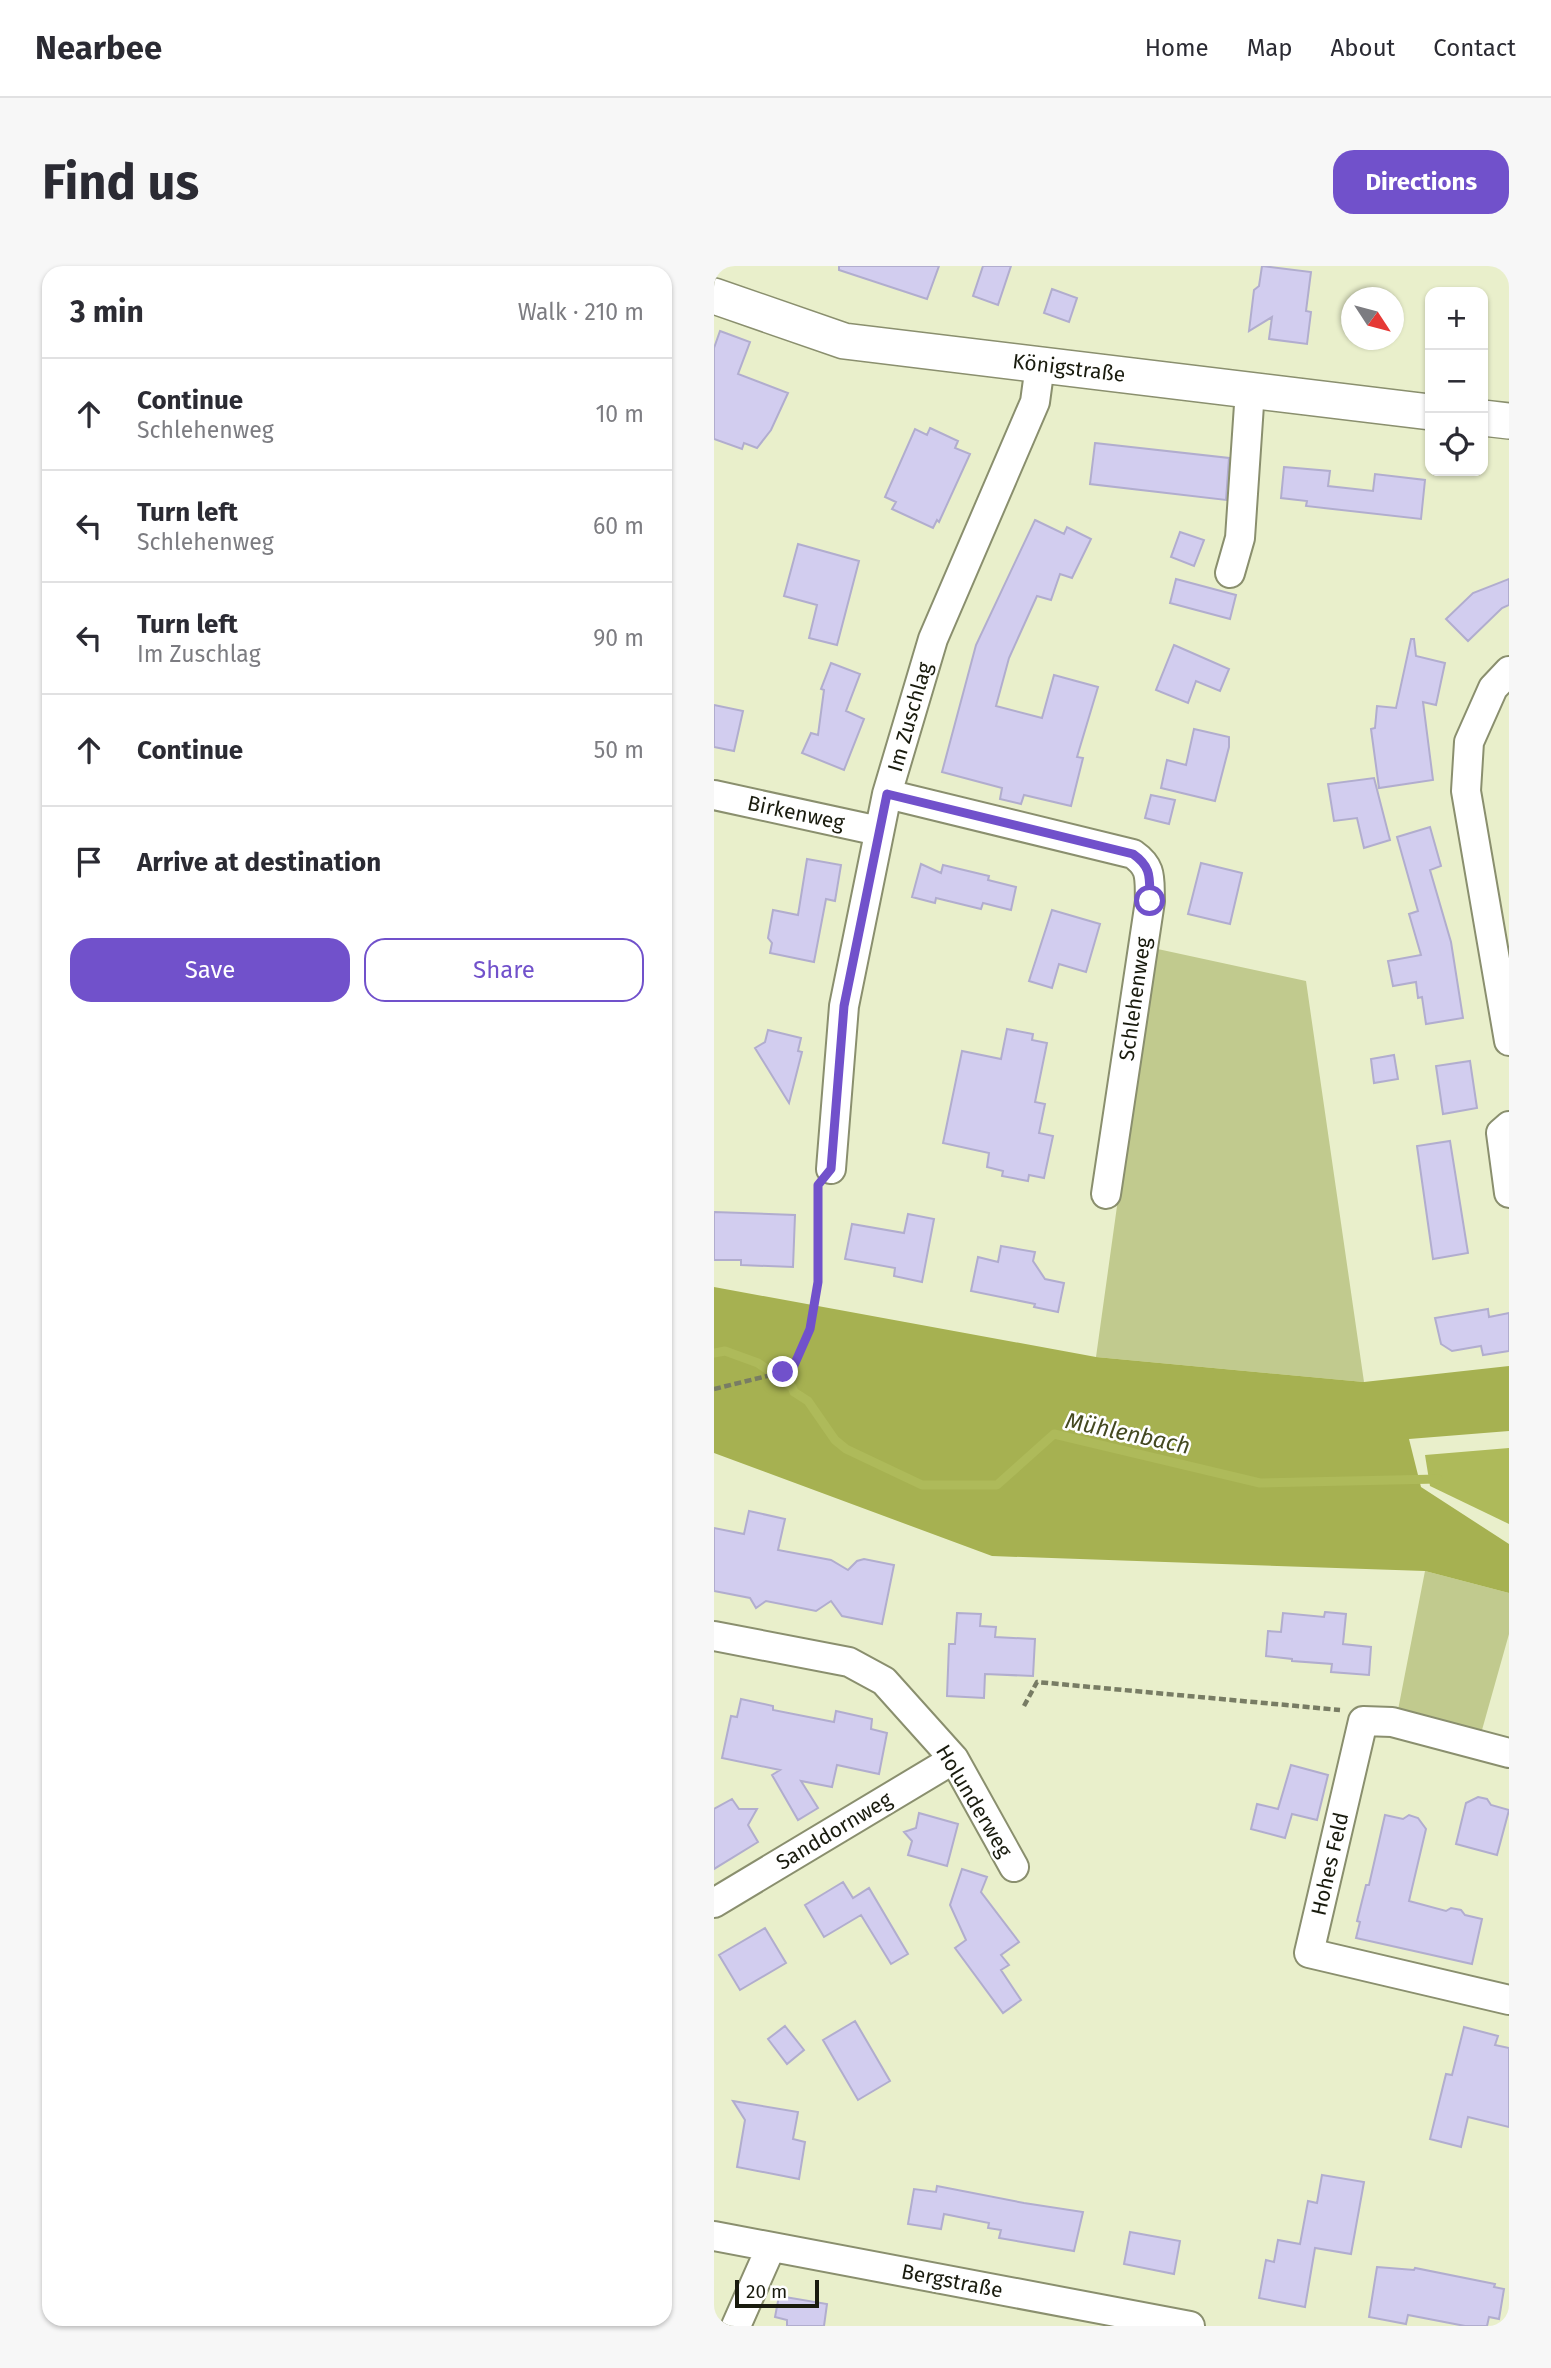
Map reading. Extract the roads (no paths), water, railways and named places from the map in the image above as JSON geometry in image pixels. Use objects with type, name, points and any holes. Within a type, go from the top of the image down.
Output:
[{"type":"main road","name":"Königstraße","points":[[714,296],[844,341],[1425,411]]},
{"type":"main road","points":[[1488,419],[1509,421]]},
{"type":"street","name":"Im Zuschlag","points":[[831,1169],[844,1006],[887,794],[933,639],[1035,402],[1040,365]]},
{"type":"street","points":[[1230,573],[1240,538],[1250,390]]},
{"type":"street","points":[[1509,671],[1493,688],[1469,742],[1466,792],[1509,1041]]},
{"type":"street","name":"Schlehenweg","points":[[887,794],[1133,854],[1144,861],[1149,873],[1150,901],[1106,1194]]},
{"type":"street","name":"Birkenweg","points":[[714,795],[879,831]]},
{"type":"street","points":[[1509,1126],[1502,1133],[1509,1193]]},
{"type":"street","name":"Holunderweg","points":[[714,1636],[849,1662],[884,1681],[954,1759],[1014,1867]]},
{"type":"street","name":"Hohes Feld","points":[[1509,1753],[1392,1722],[1363,1721],[1309,1953],[1509,2000]]},
{"type":"street","name":"Sanddornweg","points":[[714,1903],[954,1759]]},
{"type":"street","name":"Bergstraße","points":[[714,2236],[1190,2326]]},
{"type":"street","points":[[736,2326],[771,2247]]},
{"type":"waterway","name":"Mühlenbach","points":[[714,1353],[725,1351],[758,1363],[808,1401],[835,1440],[846,1449],[922,1485],[997,1485],[1054,1434],[1260,1483],[1438,1479]]}]
